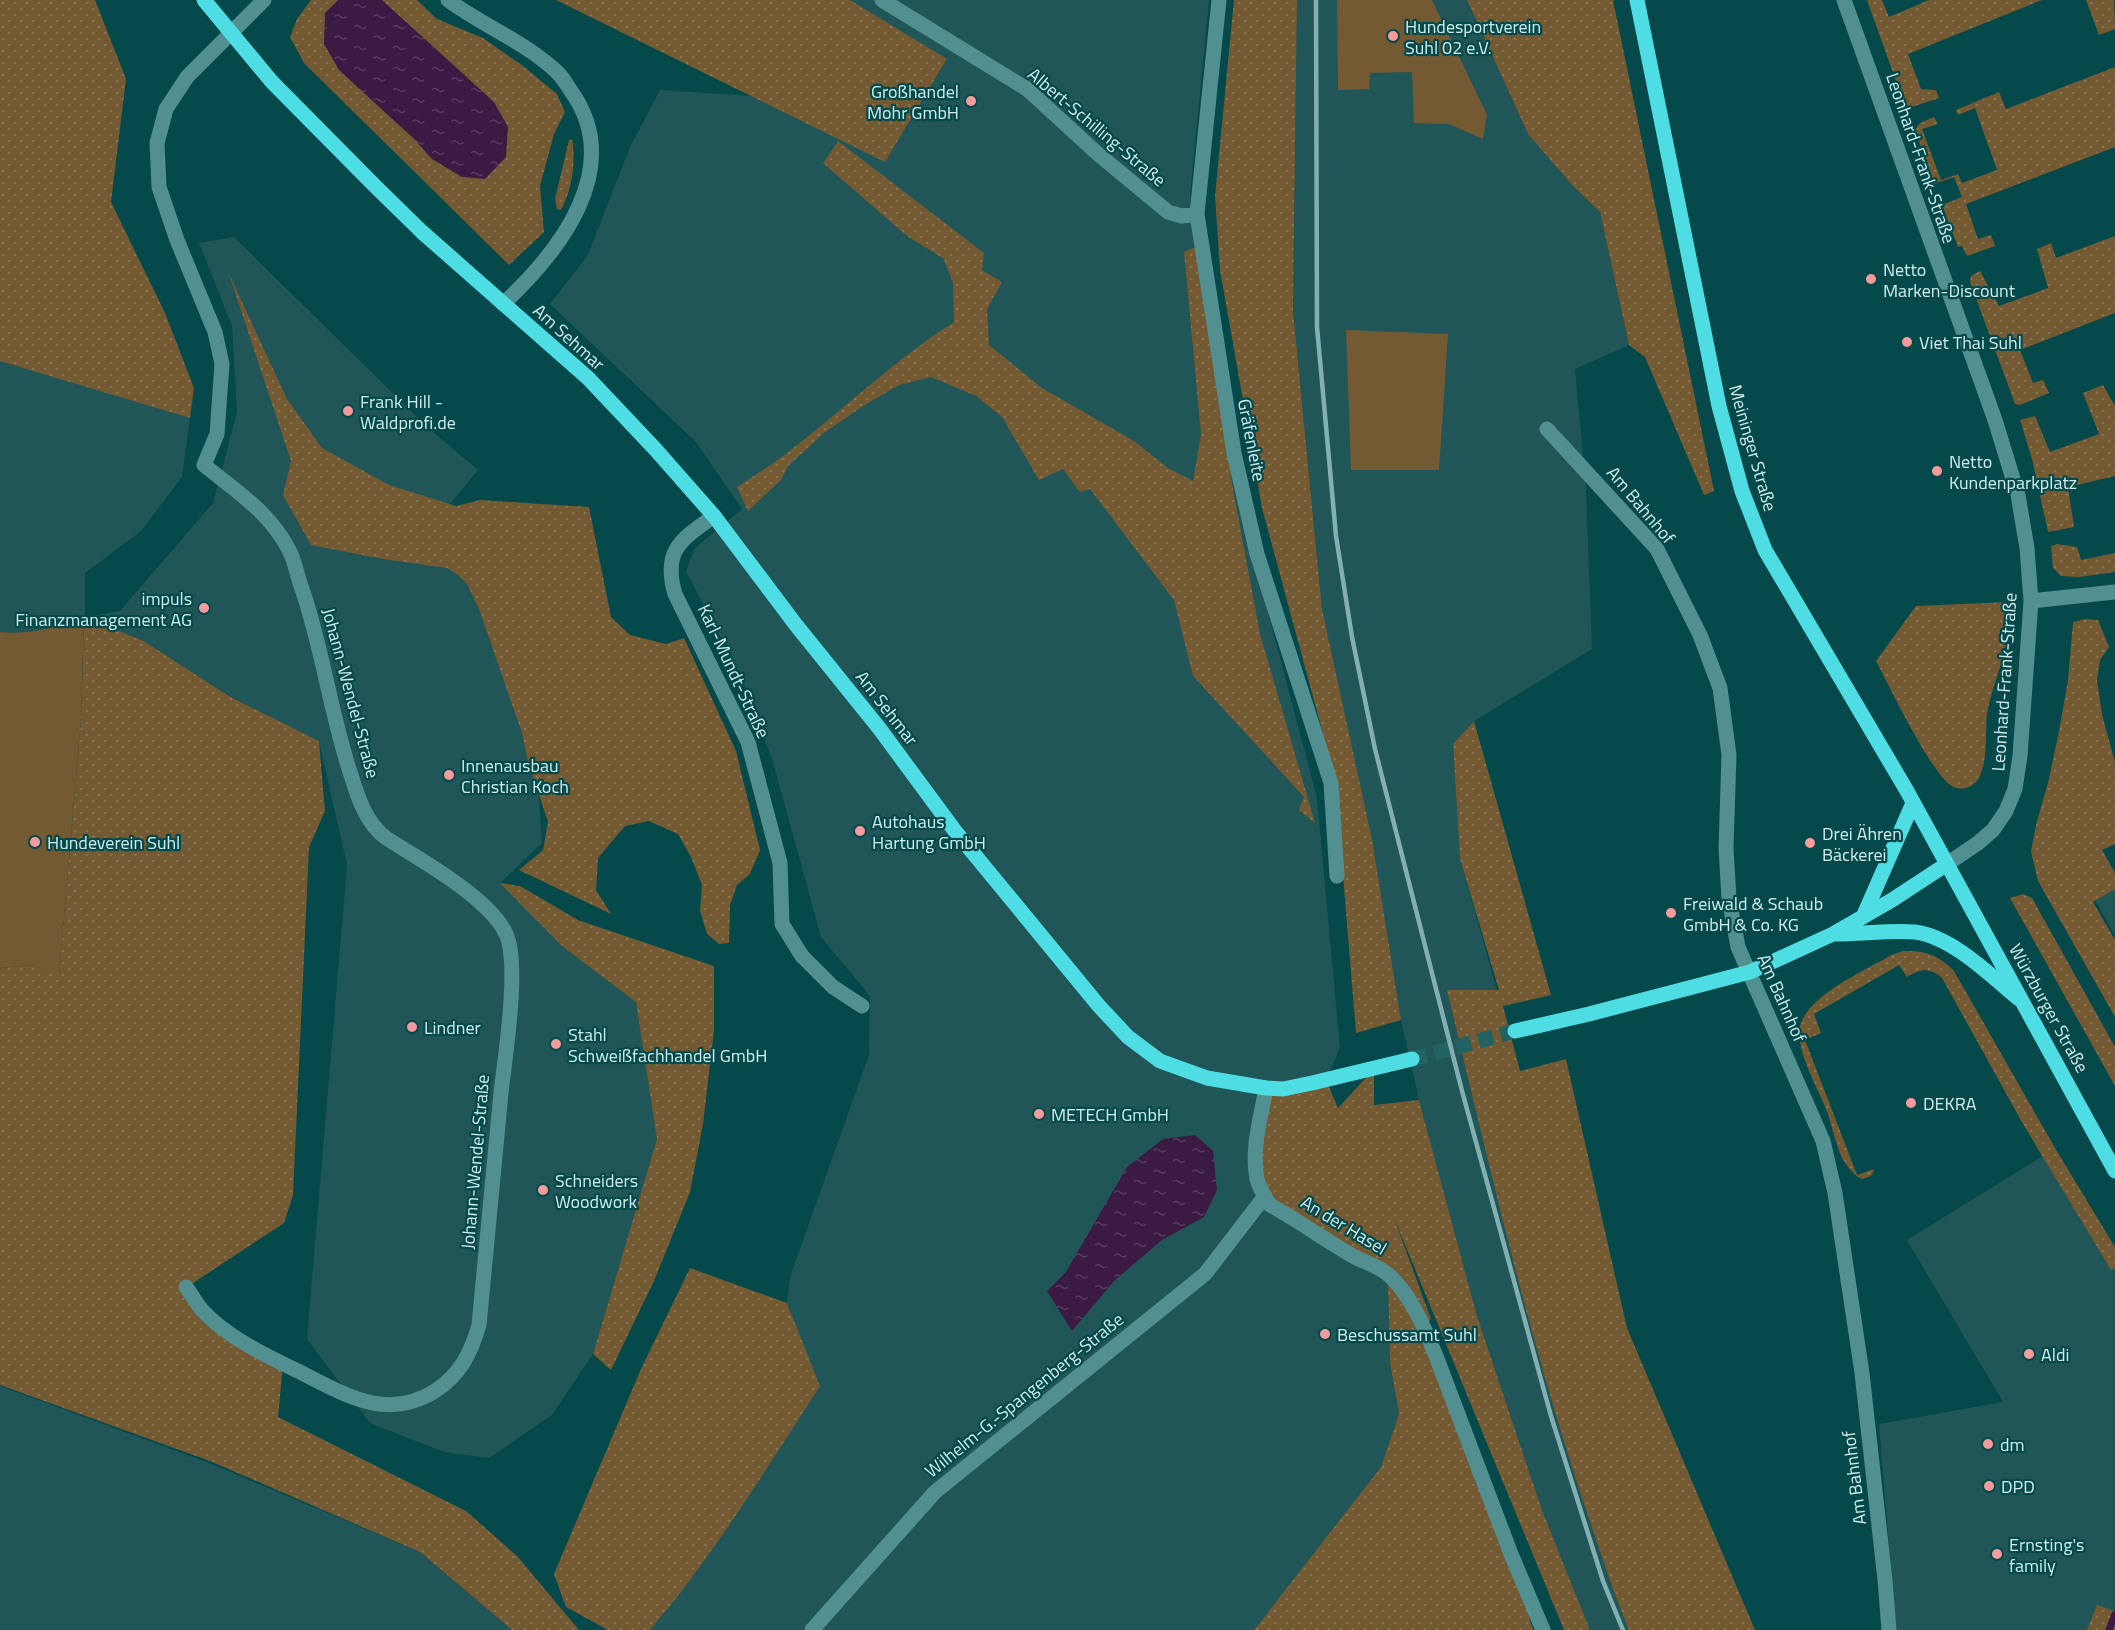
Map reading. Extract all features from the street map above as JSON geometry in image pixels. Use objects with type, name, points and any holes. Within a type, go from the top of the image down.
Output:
[{"type":"main road","name":"Am Sehmar","points":[[204,0],[272,82],[422,232],[588,378],[714,516],[796,625],[879,728],[955,831],[1099,1006],[1128,1037],[1160,1060],[1188,1071],[1207,1078],[1266,1088]]},
{"type":"main road","name":"Meininger Straße","points":[[1637,0],[1703,336],[1742,491],[1765,550],[1947,864]]},
{"type":"main road","points":[[1863,917],[1913,803]]},
{"type":"main road","points":[[1515,1031],[1750,972],[1833,934],[1947,864]]},
{"type":"main road","name":"Würzburger Straße","points":[[1947,864],[2025,1003],[2115,1172]]},
{"type":"main road","points":[[1833,934],[1915,932],[1933,937],[1957,949],[2025,1003]]},
{"type":"main road","points":[[1266,1088],[1283,1089],[1412,1059]]},
{"type":"street","points":[[231,33],[264,0]]},
{"type":"street","name":"Am Sehmar","points":[[448,0],[533,53],[559,74],[582,106],[588,123],[591,144],[590,170],[584,197],[548,256],[503,304]]},
{"type":"street","name":"Albert-Schilling-Straße","points":[[882,0],[1027,89],[1098,154],[1168,212],[1182,216],[1197,214]]},
{"type":"street","name":"Gräfenleite","points":[[1219,0],[1197,214],[1234,453],[1257,554],[1331,783],[1336,876]]},
{"type":"street","name":"Leonhard-Frank-Straße","points":[[1844,0],[1995,420],[2018,495],[2027,549],[2031,601],[2020,756],[2015,789],[2006,811],[1993,830],[1947,864]]},
{"type":"street","name":"Johann-Wendel-Straße","points":[[186,1287],[203,1310],[231,1335],[283,1364],[365,1401],[397,1406],[410,1404],[449,1380],[463,1365],[473,1348],[479,1325],[509,1016],[512,963],[506,934],[494,916],[455,882],[378,832],[371,822],[360,803],[342,750],[310,612],[290,553],[270,520],[254,504],[204,465],[217,434],[222,364],[215,332],[177,240],[159,187],[157,143],[166,109],[187,77],[231,33]]},
{"type":"street","name":"Am Bahnhof","points":[[1547,429],[1657,549],[1700,634],[1720,688],[1729,755],[1726,848],[1729,899],[1738,947],[1823,1141],[1835,1193],[1862,1373],[1889,1630]]},
{"type":"street","name":"Karl-Mundt-Straße","points":[[714,516],[683,538],[675,550],[671,564],[673,587],[748,741],[780,863],[782,924],[802,956],[833,987],[862,1006]]},
{"type":"street","points":[[2031,601],[2115,592]]},
{"type":"street","points":[[1265,1196],[1257,1180],[1256,1146],[1266,1088]]},
{"type":"street","name":"Wilhelm-G.-Spangenberg-Straße","points":[[812,1630],[935,1492],[1205,1274],[1265,1196]]},
{"type":"street","name":"An der Hasel","points":[[1265,1196],[1270,1205],[1295,1218],[1355,1257],[1372,1263],[1390,1277],[1406,1296],[1424,1327],[1436,1356],[1511,1554],[1543,1630]]},
{"type":"shaded area","points":[[0,0],[95,0],[126,79],[111,202],[165,313],[194,388],[190,418],[0,361]]},
{"type":"shaded area","points":[[311,0],[417,0],[437,19],[483,38],[523,66],[557,94],[565,112],[554,134],[540,186],[544,232],[509,265],[304,63],[290,37],[297,19]]},
{"type":"shaded area","points":[[556,0],[850,0],[947,59],[885,162]]},
{"type":"shaded area","points":[[850,0],[1209,0],[1190,195],[1214,408],[1317,798],[1340,1048],[1326,1080],[1390,1277],[1388,1287],[1390,1363],[1399,1414],[1381,1467],[1254,1630],[650,1630],[666,1611],[819,1386],[787,1303],[790,1277],[869,1055],[870,996],[821,937],[773,762],[742,679],[686,571],[695,548],[742,509],[696,442],[550,304],[588,255],[630,147],[660,90],[752,96],[885,161],[947,60]]},
{"type":"shaded area","points":[[1234,0],[1297,0],[1293,310],[1322,609],[1372,839],[1401,1020],[1356,1033],[1335,778],[1262,508],[1220,270],[1215,196]]},
{"type":"shaded area","points":[[1297,0],[1467,0],[1528,134],[1573,186],[1600,212],[1629,345],[1575,369],[1586,488],[1592,649],[1474,721],[1453,744],[1460,859],[1520,1072],[1720,1630],[1590,1630],[1542,1510],[1477,1316],[1419,1100],[1401,1020],[1372,839],[1322,610],[1293,310]]},
{"type":"shaded area","name":"Hundesportverein Suhl 02 e.V.","points":[[1337,0],[1432,0],[1487,115],[1483,139],[1449,124],[1414,123],[1412,72],[1370,73],[1369,89],[1338,90]]},
{"type":"shaded area","points":[[1467,0],[1613,0],[1714,491],[1704,495],[1645,357],[1629,345],[1600,212],[1573,186],[1528,134]]},
{"type":"shaded area","points":[[1867,0],[1882,0],[1889,17],[1929,0],[2042,0],[1908,54],[1921,89],[1936,90],[1939,98],[1906,109]]},
{"type":"shaded area","points":[[2086,0],[2114,0],[2115,29],[2099,35]]},
{"type":"shaded area","points":[[2115,67],[2115,147],[1966,204],[1978,239],[1991,235],[1995,246],[1967,256],[1962,246],[1958,247],[1942,205],[1962,197],[1954,177],[1934,184],[1915,130],[1920,123],[1934,117],[1938,124],[1922,129],[1941,180],[1958,174],[1962,183],[1997,170],[1975,108],[1958,115],[1956,110],[1999,92],[2006,109]]},
{"type":"shaded area","points":[[572,139],[574,157],[572,176],[561,210],[557,209],[555,199],[569,140]]},
{"type":"shaded area","points":[[838,141],[984,253],[982,270],[1002,282],[987,309],[989,345],[1042,388],[1134,441],[1168,468],[1193,481],[1201,434],[1184,252],[1198,246],[1233,489],[1260,634],[1315,823],[1299,810],[1304,797],[1193,676],[1174,600],[1090,489],[1080,492],[1063,469],[1039,480],[1002,417],[976,396],[931,377],[899,385],[824,433],[788,466],[781,480],[748,511],[737,487],[787,453],[890,369],[954,322],[953,283],[944,259],[907,236],[823,163]]},
{"type":"shaded area","points":[[2115,236],[2115,313],[2020,350],[2033,383],[2043,380],[2049,393],[2020,405],[2015,404],[1970,282],[1971,276],[1980,271],[1999,306],[2048,288],[2037,249],[2051,243],[2056,258]]},
{"type":"shaded area","points":[[234,237],[427,427],[478,470],[444,511],[476,566],[535,739],[542,843],[500,883],[636,1002],[658,1139],[593,1354],[552,1415],[489,1458],[444,1452],[370,1423],[307,1339],[347,865],[319,741],[230,696],[144,641],[85,617],[120,611],[213,503],[237,412],[232,326],[199,243]]},
{"type":"shaded area","points":[[229,274],[287,399],[322,448],[389,485],[456,506],[480,500],[589,507],[611,617],[630,635],[666,644],[684,638],[736,751],[760,850],[750,874],[737,885],[730,905],[729,943],[719,944],[707,934],[700,911],[702,885],[691,857],[678,834],[649,821],[625,826],[598,858],[596,890],[611,914],[519,870],[543,850],[548,822],[528,761],[522,733],[479,609],[467,584],[447,568],[311,545],[283,495],[291,461]]},
{"type":"shaded area","points":[[1346,330],[1448,334],[1439,470],[1351,470]]},
{"type":"shaded area","points":[[0,360],[190,418],[182,477],[141,531],[85,573],[85,617],[59,627],[13,634],[0,632]]},
{"type":"shaded area","points":[[2103,385],[2115,406],[2115,476],[2068,487],[2074,527],[2048,532],[2032,459],[2020,420],[2035,416],[2050,452],[2099,434],[2083,393]]},
{"type":"shaded area","points":[[2057,544],[2077,547],[2081,560],[2115,553],[2115,572],[2079,577],[2061,576],[2053,568],[2051,546]]},
{"type":"shaded area","points":[[2009,602],[2011,625],[1987,714],[1982,771],[1977,781],[1971,786],[1956,788],[1943,778],[1922,748],[1876,661],[1916,606]]},
{"type":"shaded area","points":[[84,617],[144,641],[229,696],[319,741],[325,811],[309,847],[293,1195],[284,1223],[187,1287],[203,1310],[283,1364],[278,1417],[466,1511],[517,1556],[579,1630],[512,1630],[420,1552],[210,1461],[0,1385],[0,968],[32,965],[59,975],[81,719]]},
{"type":"shaded area","name":"Hundeverein Suhl","points":[[84,617],[81,719],[59,976],[32,965],[0,968],[0,632],[43,629]]},
{"type":"shaded area","points":[[2086,619],[2098,620],[2109,647],[2100,660],[2097,680],[2102,714],[2115,763],[2115,844],[2102,850],[2115,873],[2115,889],[2093,902],[2115,940],[2115,1017],[2038,881],[2031,851],[2059,731],[2068,680],[2073,622]]},
{"type":"shaded area","points":[[1474,721],[1551,995],[1503,1006],[1520,1071],[1566,1059],[1627,1328],[1755,1630],[1629,1630],[1604,1564],[1562,1435],[1509,1246],[1447,990],[1499,990],[1460,859],[1453,744]]},
{"type":"shaded area","points":[[2115,870],[2115,935],[2087,886]]},
{"type":"shaded area","points":[[500,883],[520,886],[578,920],[714,966],[714,1031],[703,1124],[690,1192],[654,1281],[611,1370],[593,1354],[657,1139],[636,1002],[562,946]]},
{"type":"shaded area","points":[[2023,894],[2032,898],[2115,1047],[2115,1086],[2010,898]]},
{"type":"shaded area","points":[[1903,951],[1918,951],[1931,955],[1943,961],[1954,971],[2055,1148],[2115,1247],[2115,1268],[2111,1270],[2023,1124],[1942,978],[1933,972],[1920,971],[1907,977],[1899,965],[1814,1014],[1821,1033],[1805,1040],[1857,1175],[1874,1169],[1872,1175],[1864,1178],[1858,1177],[1843,1160],[1828,1114],[1803,1056],[1799,1033],[1801,1023],[1807,1012],[1827,993],[1891,955]]},
{"type":"shaded area","points":[[1374,1069],[1374,1105],[1419,1100],[1477,1316],[1542,1510],[1590,1630],[1564,1630],[1394,1218],[1431,1319],[1424,1327],[1511,1554],[1533,1630],[1254,1630],[1381,1467],[1399,1414],[1390,1363],[1388,1286],[1390,1277],[1270,1205],[1257,1180],[1266,1088],[1326,1080],[1338,1108]]},
{"type":"shaded area","points":[[2046,1154],[2115,1269],[2115,1630],[1896,1630],[1879,1424],[2003,1402],[1907,1240]]},
{"type":"shaded area","points":[[690,1268],[787,1303],[820,1386],[718,1542],[650,1630],[608,1630],[566,1607],[554,1574],[641,1369]]},
{"type":"shaded area","points":[[0,1386],[209,1463],[420,1552],[512,1630],[0,1630]]},
{"type":"shaded area","points":[[2097,1605],[2115,1611],[2115,1630],[2087,1630]]},
{"type":"water","points":[[338,0],[382,0],[494,102],[508,127],[506,157],[485,179],[462,177],[432,159],[413,138],[339,70],[324,44],[325,13]]},
{"type":"water","points":[[1195,1135],[1213,1151],[1217,1190],[1204,1217],[1162,1240],[1114,1281],[1072,1331],[1047,1291],[1066,1272],[1127,1167],[1163,1139]]},
{"type":"waterway","points":[[2109,1630],[2115,1614]]},
{"type":"tunnel","points":[[1412,1059],[1515,1031]]},
{"type":"railway","points":[[1316,0],[1317,327],[1336,536],[1352,637],[1375,749],[1462,1091],[1551,1416],[1603,1581],[1623,1630]]},
{"type":"place","name":"Hundesportverein Suhl 02 e.V.","points":[[1393,36]]},
{"type":"place","name":"Großhandel Mohr GmbH","points":[[971,101]]},
{"type":"place","name":"Netto Marken-Discount","points":[[1871,279]]},
{"type":"place","name":"Viet Thai Suhl","points":[[1907,342]]},
{"type":"place","name":"Frank Hill - Waldprofi.de","points":[[348,411]]},
{"type":"place","name":"Netto Kundenparkplatz","points":[[1937,471]]},
{"type":"place","name":"impuls Finanzmanagement AG","points":[[204,608]]},
{"type":"place","name":"Innenausbau Christian Koch","points":[[449,775]]},
{"type":"place","name":"Autohaus Hartung GmbH","points":[[860,831]]},
{"type":"place","name":"Hundeverein Suhl","points":[[35,842]]},
{"type":"place","name":"Drei Ähren Bäckerei","points":[[1810,843]]},
{"type":"place","name":"Freiwald & Schaub GmbH & Co. KG","points":[[1671,913]]},
{"type":"place","name":"Lindner","points":[[412,1027]]},
{"type":"place","name":"Stahl Schweißfachhandel GmbH","points":[[556,1044]]},
{"type":"place","name":"DEKRA","points":[[1911,1103]]},
{"type":"place","name":"METECH GmbH","points":[[1039,1114]]},
{"type":"place","name":"Schneiders Woodwork","points":[[543,1190]]},
{"type":"place","name":"Beschussamt Suhl","points":[[1325,1334]]},
{"type":"place","name":"Aldi","points":[[2029,1354]]},
{"type":"place","name":"dm","points":[[1988,1444]]},
{"type":"place","name":"DPD","points":[[1989,1486]]},
{"type":"place","name":"Ernsting's family","points":[[1997,1554]]}]
